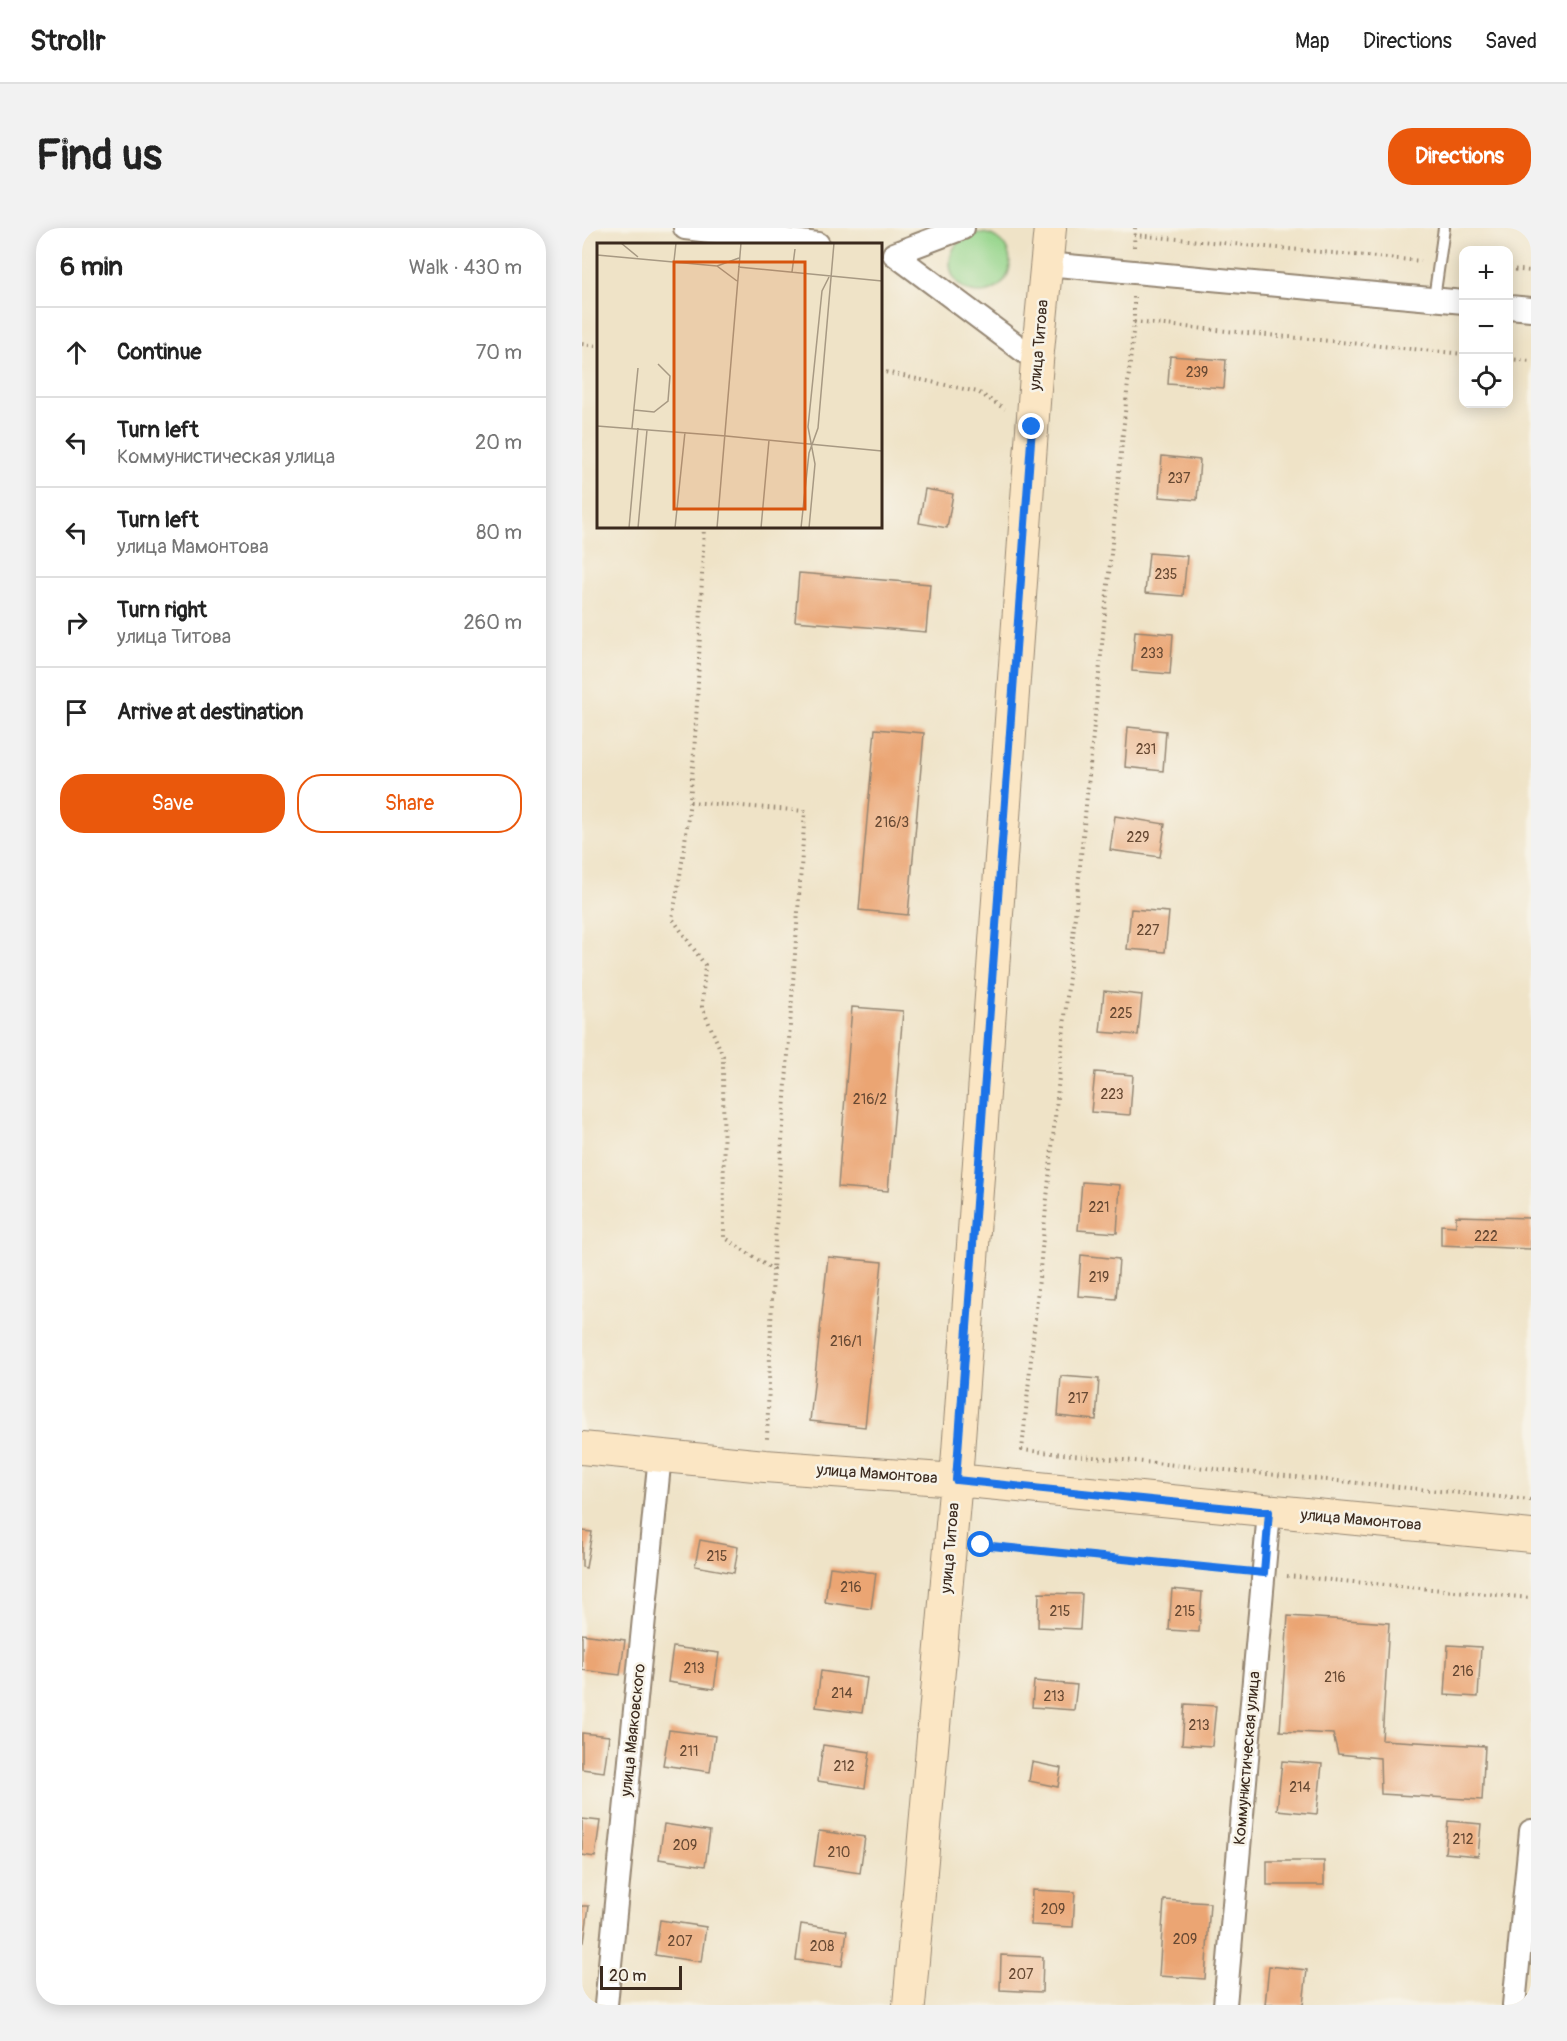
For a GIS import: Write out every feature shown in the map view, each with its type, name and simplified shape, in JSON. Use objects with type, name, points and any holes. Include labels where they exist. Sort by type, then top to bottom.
[{"type":"main road","name":"улица Титова","points":[[909,2005],[956,1480],[1032,427],[1050,228]]},
{"type":"main road","name":"улица Мамонтова","points":[[582,1448],[765,1466],[956,1480],[1531,1536]]},
{"type":"street","points":[[685,228],[810,243]]},
{"type":"street","points":[[887,253],[963,228]]},
{"type":"street","points":[[887,253],[1037,361]]},
{"type":"street","points":[[1046,264],[1459,302]]},
{"type":"street","points":[[1513,307],[1531,309]]},
{"type":"street","name":"улица Маяковского","points":[[606,2005],[660,1455]]},
{"type":"street","name":"Коммунистическая улица","points":[[1225,2005],[1269,1512]]},
{"type":"street","points":[[1514,2005],[1531,1831]]},
{"type":"lane","points":[[1434,299],[1444,228]]},
{"type":"path","points":[[1135,228],[1134,235],[1439,263]]},
{"type":"path","points":[[1513,269],[1531,271]]},
{"type":"path","points":[[1459,354],[1134,322],[1022,1450],[1531,1500]]},
{"type":"path","points":[[582,344],[597,346]]},
{"type":"path","points":[[1513,359],[1531,361]]},
{"type":"path","points":[[882,371],[978,392],[1032,427]]},
{"type":"path","points":[[704,528],[690,802],[684,861],[672,918],[705,965],[702,1007],[723,1056],[724,1237],[773,1270]]},
{"type":"path","points":[[690,802],[805,811],[773,1270],[765,1466]]},
{"type":"path","points":[[980,1556],[981,1545],[1531,1598]]},
{"type":"green space","points":[[980,233],[997,238],[1005,246],[1010,263],[1005,280],[997,288],[980,293],[963,288],[955,280],[950,263],[955,246],[963,238]]},
{"type":"building","points":[[1170,356],[1226,360],[1224,388],[1168,384]]},
{"type":"building","points":[[1162,456],[1200,460],[1197,500],[1159,497]]},
{"type":"building","points":[[925,489],[953,494],[947,528],[919,523]]},
{"type":"building","points":[[1149,553],[1187,556],[1183,596],[1145,593]]},
{"type":"building","points":[[799,573],[930,584],[926,632],[795,621]]},
{"type":"building","points":[[1135,631],[1173,634],[1170,674],[1132,671]]},
{"type":"building","points":[[1128,727],[1166,731],[1163,771],[1125,767]]},
{"type":"building","points":[[875,729],[924,733],[908,915],[859,910]]},
{"type":"building","points":[[1115,816],[1165,824],[1160,857],[1110,850]]},
{"type":"building","points":[[1131,909],[1169,912],[1165,952],[1127,949]]},
{"type":"building","points":[[1104,991],[1142,995],[1138,1035],[1100,1032]]},
{"type":"building","points":[[852,1007],[903,1011],[888,1191],[838,1187]]},
{"type":"building","points":[[1095,1072],[1133,1075],[1130,1115],[1091,1112]]},
{"type":"building","points":[[1082,1182],[1120,1185],[1117,1233],[1078,1230]]},
{"type":"building","points":[[1456,1216],[1531,1218],[1531,1249],[1441,1245],[1441,1225],[1456,1226]]},
{"type":"building","points":[[1081,1255],[1119,1259],[1116,1299],[1078,1296]]},
{"type":"building","points":[[828,1257],[882,1262],[865,1427],[810,1421]]},
{"type":"building","points":[[1061,1376],[1099,1379],[1096,1420],[1058,1416]]},
{"type":"building","points":[[582,1531],[592,1532],[586,1568],[582,1567]]},
{"type":"building","points":[[700,1540],[738,1547],[734,1573],[695,1566]]},
{"type":"building","points":[[830,1567],[876,1573],[871,1609],[825,1602]]},
{"type":"building","points":[[1172,1589],[1202,1592],[1199,1632],[1169,1630]]},
{"type":"building","points":[[1039,1593],[1082,1594],[1080,1629],[1038,1627]]},
{"type":"building","points":[[1288,1616],[1389,1623],[1382,1740],[1485,1746],[1482,1800],[1381,1794],[1380,1758],[1338,1754],[1333,1734],[1280,1731]]},
{"type":"building","points":[[582,1634],[625,1640],[620,1675],[582,1670]]},
{"type":"building","points":[[1448,1645],[1481,1647],[1478,1697],[1445,1695]]},
{"type":"building","points":[[673,1647],[719,1653],[714,1689],[668,1682]]},
{"type":"building","points":[[821,1671],[867,1678],[862,1713],[816,1707]]},
{"type":"building","points":[[1034,1681],[1077,1685],[1074,1710],[1032,1707]]},
{"type":"building","points":[[1185,1704],[1216,1706],[1212,1746],[1182,1744]]},
{"type":"building","points":[[669,1730],[715,1736],[710,1772],[663,1765]]},
{"type":"building","points":[[582,1733],[609,1736],[604,1772],[582,1769]]},
{"type":"building","points":[[823,1745],[870,1752],[865,1788],[818,1781]]},
{"type":"building","points":[[1282,1761],[1322,1764],[1317,1814],[1277,1810]]},
{"type":"building","points":[[1032,1762],[1061,1768],[1058,1787],[1029,1781]]},
{"type":"building","points":[[582,1819],[600,1821],[595,1857],[582,1855]]},
{"type":"building","points":[[1448,1821],[1481,1824],[1478,1856],[1445,1853]]},
{"type":"building","points":[[664,1824],[710,1831],[705,1866],[659,1859]]},
{"type":"building","points":[[819,1831],[865,1837],[860,1873],[814,1866]]},
{"type":"building","points":[[1267,1861],[1324,1861],[1324,1885],[1267,1885]]},
{"type":"building","points":[[1032,1890],[1075,1892],[1073,1927],[1031,1925]]},
{"type":"building","points":[[1164,1900],[1210,1903],[1205,1979],[1159,1976]]},
{"type":"building","points":[[582,1906],[589,1906],[584,1942],[582,1942]]},
{"type":"building","points":[[660,1920],[706,1927],[701,1962],[655,1955]]},
{"type":"building","points":[[801,1924],[847,1931],[842,1966],[796,1960]]},
{"type":"building","points":[[1001,1955],[1043,1957],[1042,1992],[1000,1990]]},
{"type":"building","points":[[1269,1966],[1307,1970],[1303,2005],[1265,2005]]},
{"type":"route","points":[[981,1545],[1264,1573],[1269,1512],[956,1480],[1032,427]]}]
